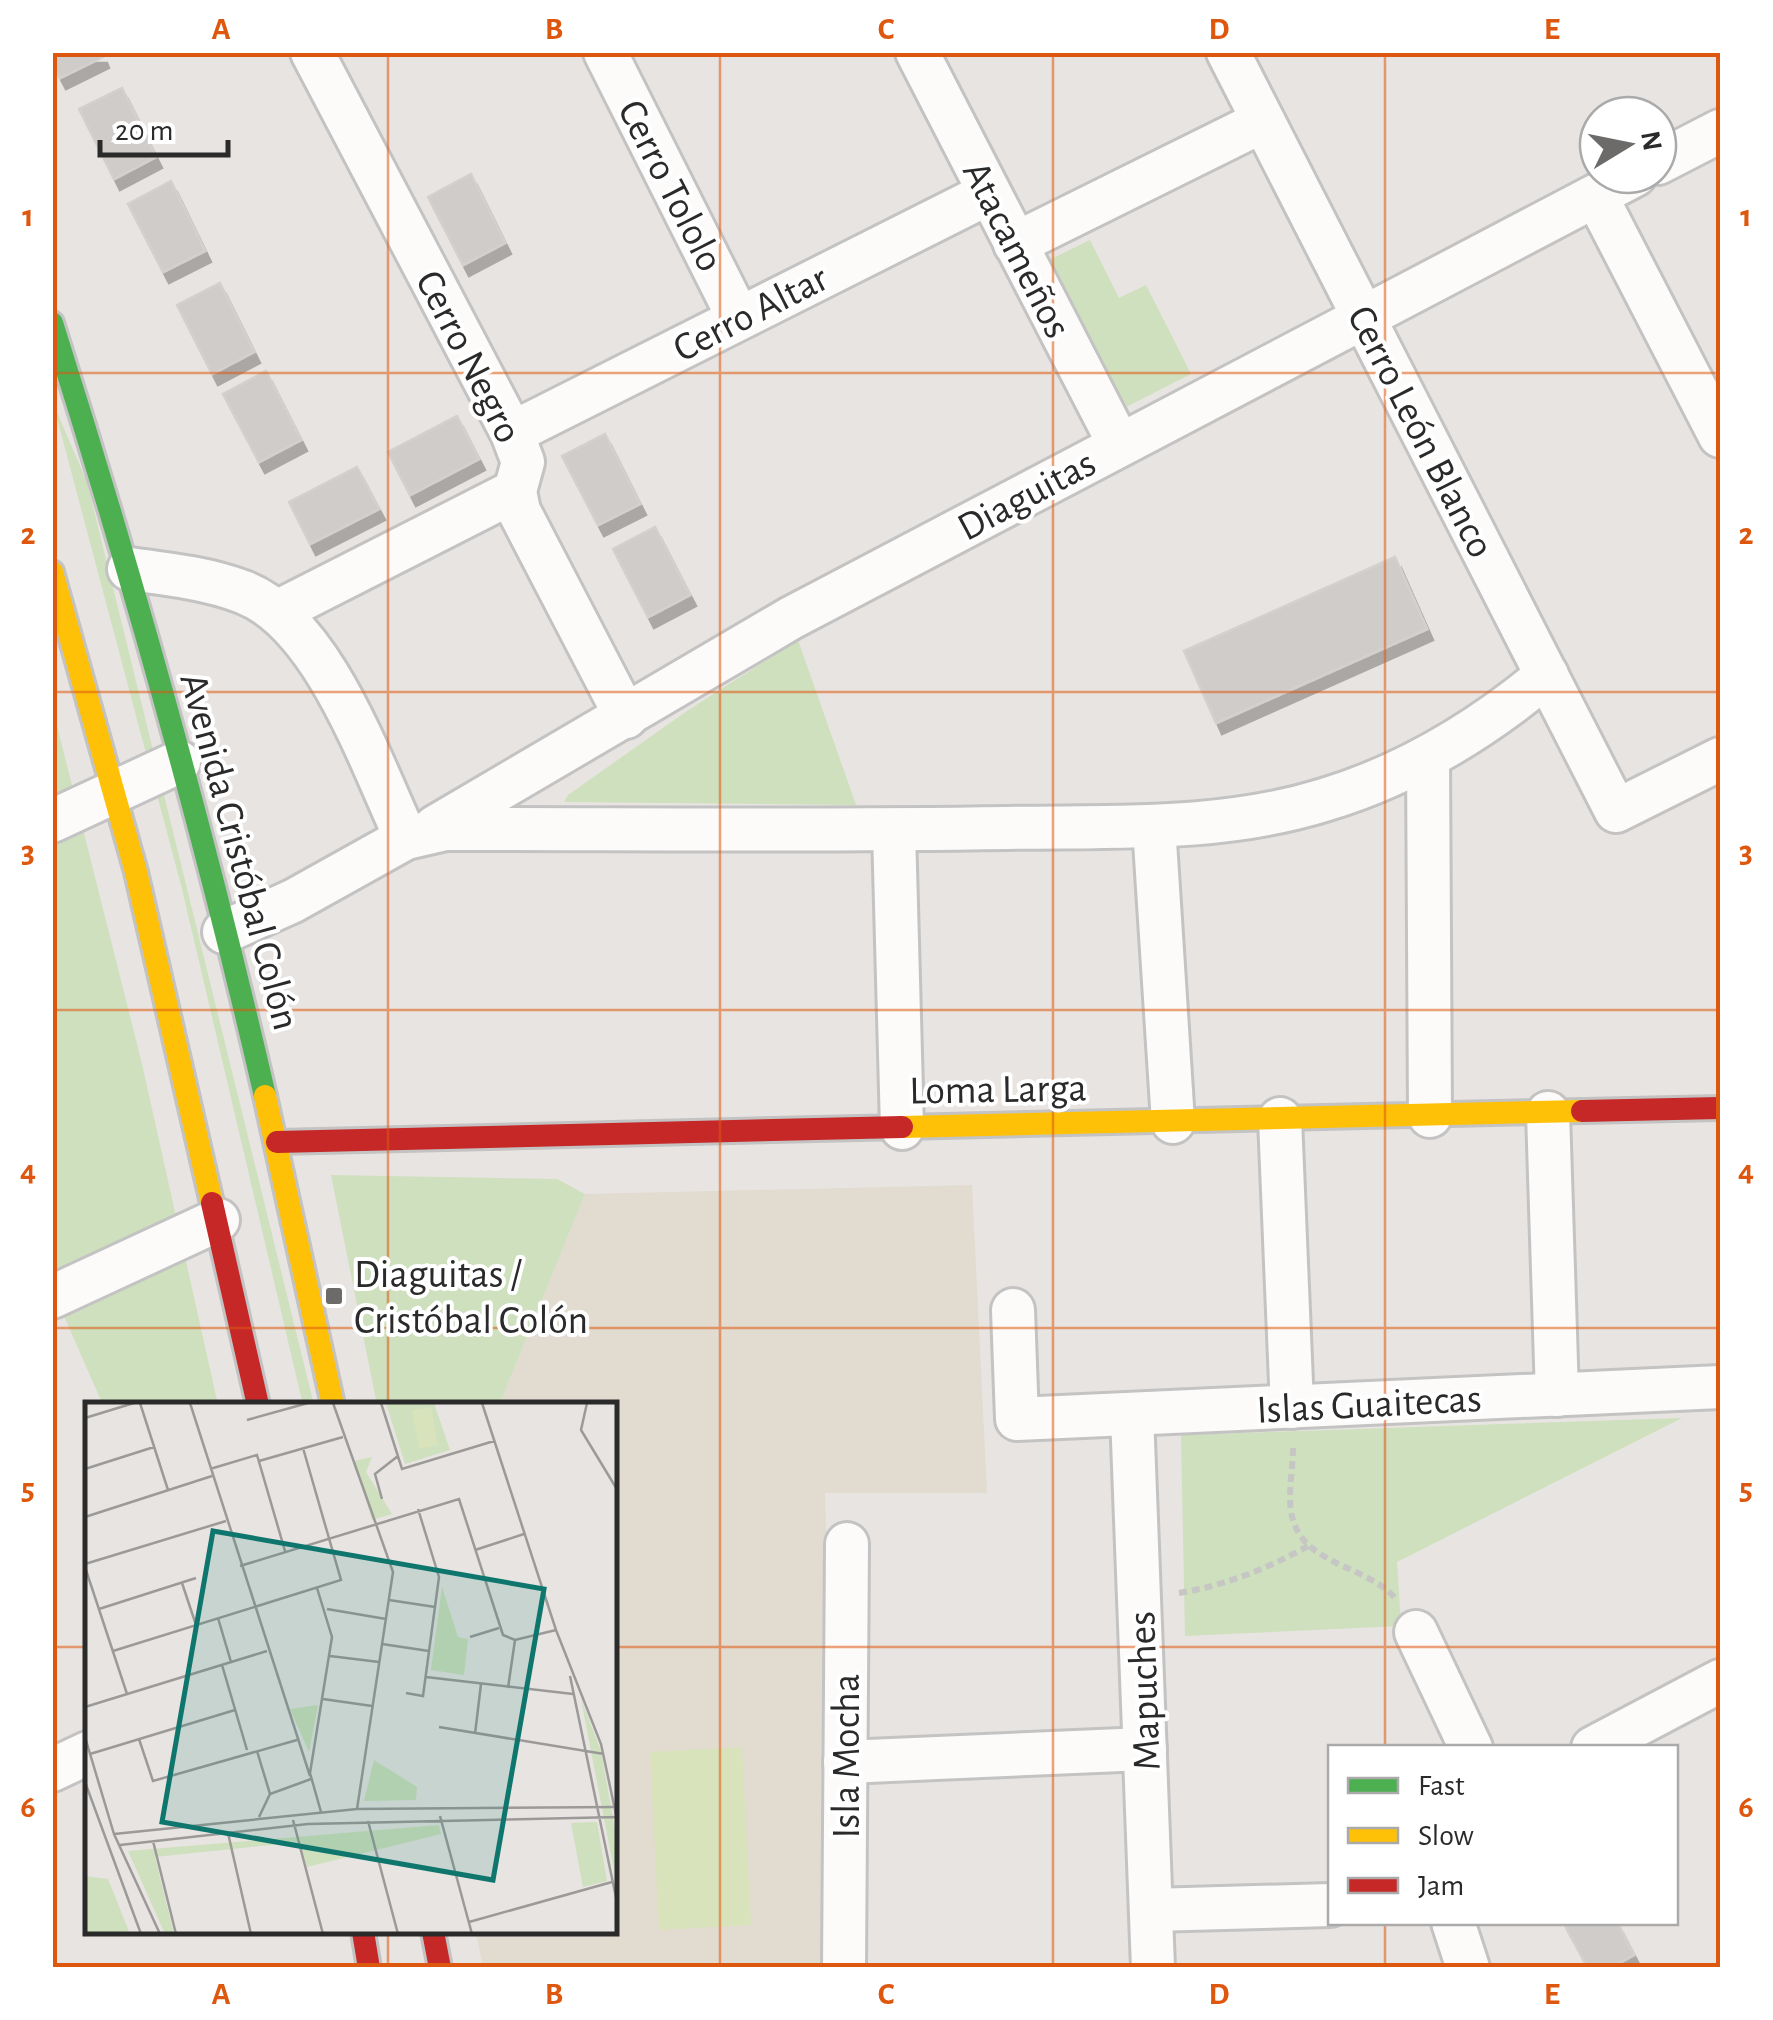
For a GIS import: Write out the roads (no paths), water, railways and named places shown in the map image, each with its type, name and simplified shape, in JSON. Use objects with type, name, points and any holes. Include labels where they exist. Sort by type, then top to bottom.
[{"type":"street","name":"Cerro Negro","points":[[312,52],[512,433],[523,462],[515,492],[519,511],[626,718]]},
{"type":"street","name":"Cerro Tololo","points":[[605,52],[738,317]]},
{"type":"street","name":"Atacameños","points":[[917,52],[1119,444]]},
{"type":"street","name":"Cerro León Blanco","points":[[1228,52],[1616,811],[1720,760]]},
{"type":"street","points":[[1016,244],[1262,121]]},
{"type":"street","points":[[1678,153],[1720,131]]},
{"type":"street","name":"Cerro Altar","points":[[512,433],[989,192]]},
{"type":"street","points":[[1596,196],[1720,436]]},
{"type":"street","name":"Diaguitas","points":[[224,932],[293,901],[416,835],[626,718],[792,618],[1596,196]]},
{"type":"street","name":"Avenida Cristóbal Colón","points":[[52,323],[129,569],[224,932],[278,1142],[332,1402]]},
{"type":"street","points":[[277,612],[515,492]]},
{"type":"street","points":[[129,569],[198,579],[246,593],[277,612],[311,646],[416,835]]},
{"type":"street","points":[[52,572],[116,792],[257,1402]]},
{"type":"street","name":"Diaguitas","points":[[416,835],[445,828],[894,830],[1154,826],[1268,815],[1376,782],[1428,758],[1510,706],[1547,675]]},
{"type":"street","points":[[1428,758],[1430,1116]]},
{"type":"street","points":[[52,821],[179,762]]},
{"type":"street","points":[[1154,826],[1173,1122]]},
{"type":"street","points":[[894,830],[902,1128]]},
{"type":"street","name":"Loma Larga","points":[[278,1142],[1720,1108]]},
{"type":"street","points":[[1548,1113],[1556,1395]]},
{"type":"street","points":[[1280,1119],[1292,1407]]},
{"type":"street","points":[[52,1297],[218,1220]]},
{"type":"street","name":"Islas Guaitecas","points":[[1013,1310],[1017,1419],[1720,1388]]},
{"type":"street","name":"Mapuches","points":[[1132,1414],[1153,1968]]},
{"type":"street","name":"Isla Mocha","points":[[844,1968],[847,1544]]},
{"type":"street","points":[[1416,1632],[1470,1745]]},
{"type":"street","points":[[1599,1745],[1720,1681]]},
{"type":"street","points":[[844,1762],[1145,1749]]},
{"type":"street","points":[[52,1770],[85,1754]]},
{"type":"street","points":[[1151,1910],[1328,1905]]},
{"type":"street","points":[[1454,1925],[1468,1968]]},
{"type":"street","points":[[364,1935],[370,1968]]},
{"type":"street","points":[[434,1935],[440,1968]]},
{"type":"place","name":"Diaguitas / Cristóbal Colón","points":[[334,1296]]}]
